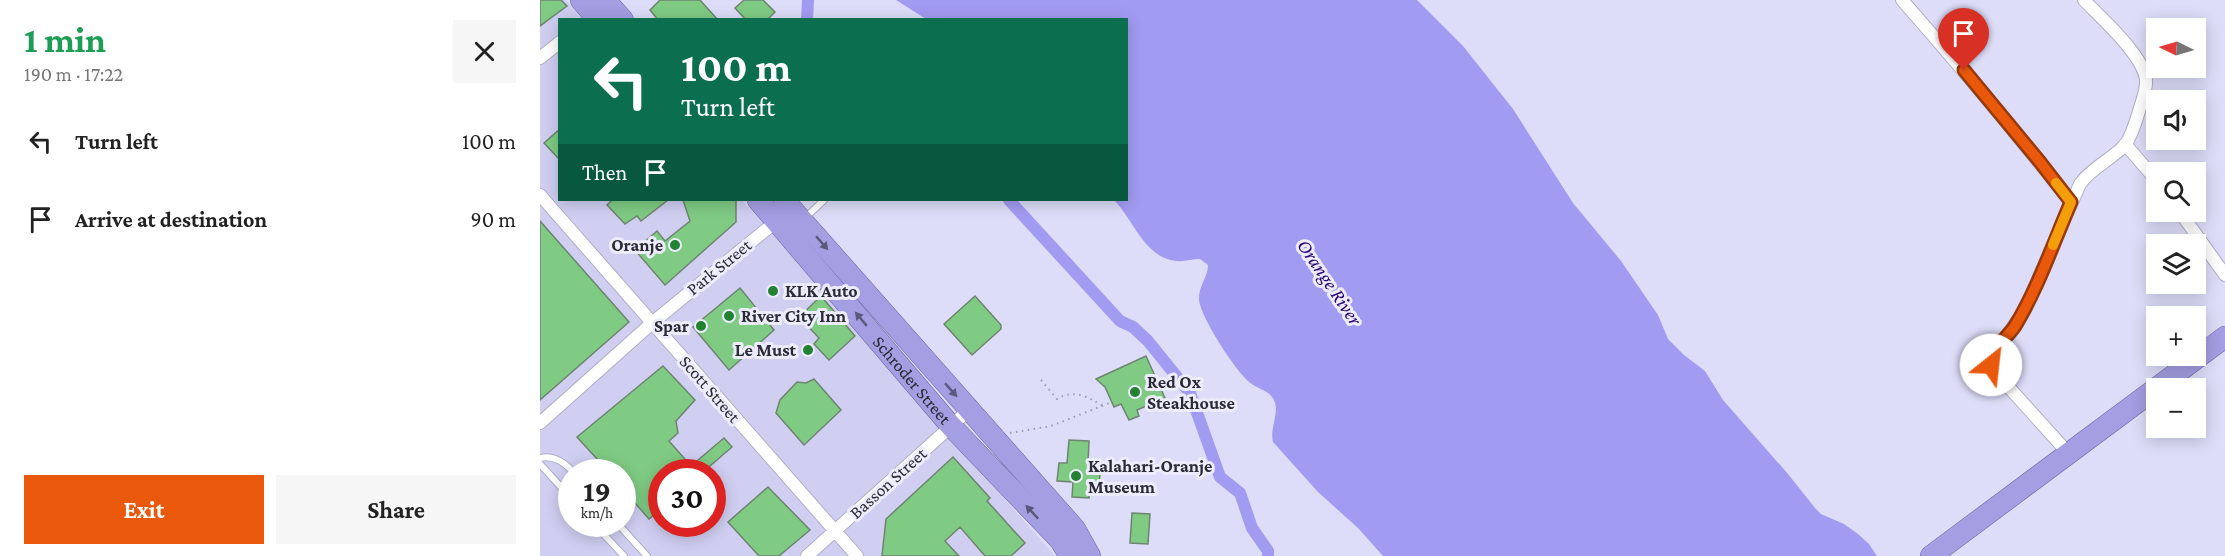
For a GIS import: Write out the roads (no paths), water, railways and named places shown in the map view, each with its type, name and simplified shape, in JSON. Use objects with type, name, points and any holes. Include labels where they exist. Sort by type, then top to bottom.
[{"type":"highway","points":[[595,9],[618,18]]},
{"type":"highway","name":"Schroder Street","points":[[761,201],[789,212],[1075,529],[1090,556]]},
{"type":"highway","name":"Schroder Street","points":[[789,212],[951,426],[1060,540],[1070,556]]},
{"type":"highway","points":[[1931,556],[2225,337]]},
{"type":"street","points":[[1902,0],[1979,88],[2071,202]]},
{"type":"street","points":[[2069,454],[1996,373],[1991,366],[1991,359],[2024,311],[2071,202],[2089,172],[2125,144],[2136,122],[2144,94],[2146,85],[2144,72],[2131,52],[2084,0]]},
{"type":"street","points":[[540,58],[558,44]]},
{"type":"street","points":[[2125,144],[2146,168]]},
{"type":"street","name":"Scott Street","points":[[540,195],[857,556]]},
{"type":"street","name":"Park Street","points":[[540,423],[652,323],[789,212]]},
{"type":"street","points":[[2187,222],[2225,275]]},
{"type":"street","name":"Basson Street","points":[[807,556],[969,410]]},
{"type":"lane","points":[[789,212],[821,201]]},
{"type":"lane","points":[[540,458],[558,460]]},
{"type":"lane","points":[[540,464],[558,484]]},
{"type":"lane","points":[[606,537],[624,556]]},
{"type":"lane","points":[[630,537],[647,556]]},
{"type":"water","name":"Orange River","points":[[896,0],[1417,0],[1463,46],[1513,109],[1573,203],[1621,261],[1658,315],[1668,339],[1705,371],[1723,400],[1815,508],[1821,514],[1844,524],[1858,534],[1877,556],[1383,556],[1358,528],[1318,492],[1273,442],[1275,402],[1272,397],[1243,376],[1212,331],[1201,308],[1199,295],[1208,265],[1200,259],[1177,261],[1166,259],[1156,253],[1148,246],[1115,201],[1128,201],[1128,18],[924,18]]},
{"type":"waterway","points":[[807,18],[808,0]]},
{"type":"waterway","points":[[1010,201],[1120,321],[1133,327],[1148,341],[1190,393],[1220,477],[1240,493],[1252,528],[1268,551],[1268,556]]},
{"type":"place","name":"Oranje","points":[[675,245]]},
{"type":"place","name":"KLK Auto","points":[[773,291]]},
{"type":"place","name":"River City Inn","points":[[729,316]]},
{"type":"place","name":"Spar","points":[[701,326]]},
{"type":"place","name":"Le Must","points":[[808,350]]},
{"type":"place","name":"Red Ox Steakhouse","points":[[1135,392]]},
{"type":"place","name":"Kalahari-Oranje Museum","points":[[1076,476]]}]
